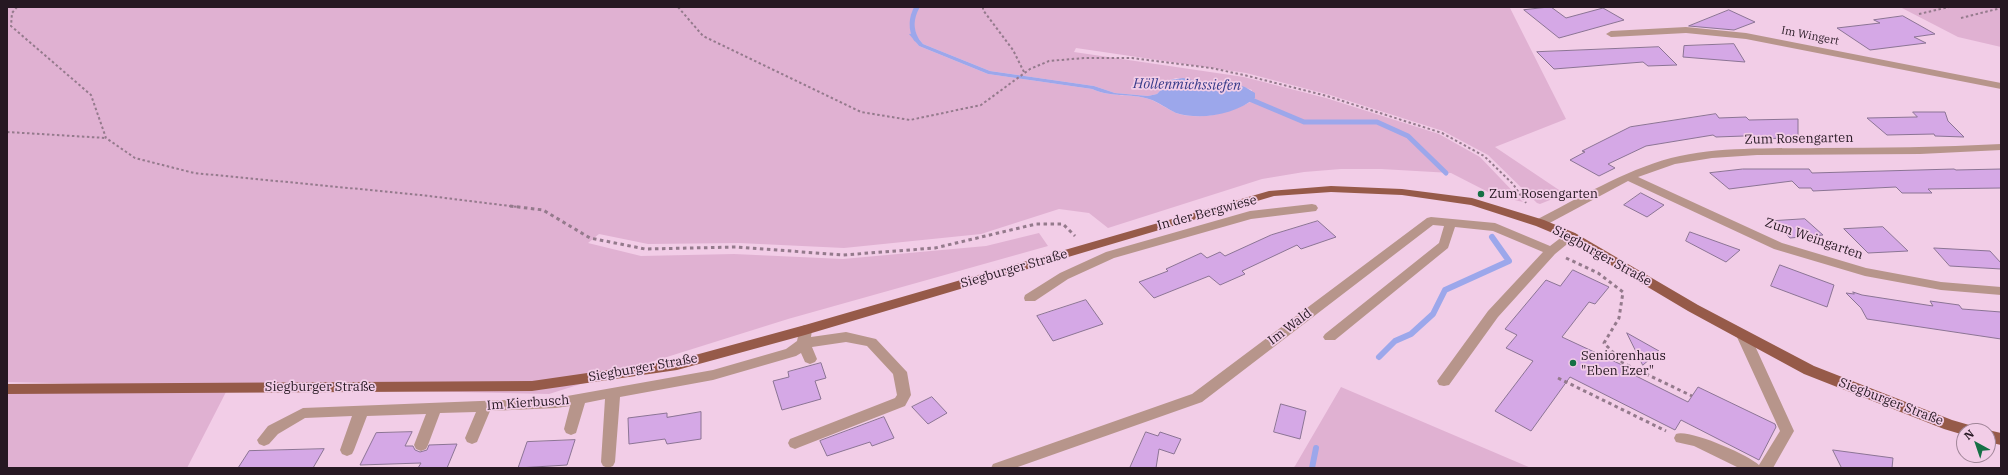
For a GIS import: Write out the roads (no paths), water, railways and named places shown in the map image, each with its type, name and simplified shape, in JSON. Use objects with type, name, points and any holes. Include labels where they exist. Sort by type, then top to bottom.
[{"type":"main road","name":"Siegburger Straße","points":[[7,389],[532,386],[676,365],[805,337],[1087,247],[1272,193],[1331,189],[1402,192],[1472,202],[1540,223],[1571,236],[1692,308],[1809,370],[1956,427]]},
{"type":"street","name":"Im Wingert","points":[[1611,34],[1686,30],[1746,36],[2001,86]]},
{"type":"street","name":"Zum Rosengarten","points":[[1540,223],[1628,177],[1673,161],[1712,155],[1757,152],[1920,151],[2001,147]]},
{"type":"street","name":"Zum Weingarten","points":[[1628,177],[1778,246],[1865,272],[1941,286],[2001,291]]},
{"type":"street","name":"In der Bergwiese","points":[[1030,298],[1064,276],[1110,255],[1250,215],[1312,208]]},
{"type":"street","name":"Im Wald","points":[[998,468],[1197,398],[1431,221],[1495,227],[1551,251]]},
{"type":"street","points":[[1330,337],[1444,245],[1451,222]]},
{"type":"street","points":[[1444,381],[1493,314],[1551,251],[1571,236]]},
{"type":"street","points":[[1087,247],[1110,255]]},
{"type":"street","points":[[1743,335],[1787,431],[1765,468]]},
{"type":"street","points":[[795,443],[900,402],[904,395],[900,372],[871,342],[846,337],[805,337],[810,359]]},
{"type":"street","name":"Im Kierbusch","points":[[264,440],[274,430],[303,413],[556,404],[713,375],[791,353],[805,337]]},
{"type":"street","points":[[608,462],[613,393]]},
{"type":"street","points":[[570,429],[579,399]]},
{"type":"street","points":[[472,438],[485,406]]},
{"type":"street","points":[[421,445],[435,408]]},
{"type":"street","points":[[346,450],[362,410]]},
{"type":"street","points":[[1681,438],[1697,441],[1753,468]]},
{"type":"water","points":[[914,33],[923,44],[990,71],[1094,86],[1115,93],[1148,96],[1157,94],[1170,80],[1183,78],[1206,83],[1235,84],[1245,87],[1255,93],[1255,98],[1247,104],[1228,112],[1207,116],[1186,115],[1176,113],[1156,102],[1142,97],[1107,94],[1092,89],[988,74],[919,46],[909,34]]},
{"type":"waterway","name":"Höllenmichssiefen","points":[[916,39],[912,23],[913,15],[917,7]]},
{"type":"waterway","name":"Höllenmichssiefen","points":[[1247,98],[1304,122],[1377,122],[1408,136],[1446,173]]},
{"type":"waterway","name":"Höllenmichssiefen","points":[[1379,357],[1395,341],[1411,334],[1433,314],[1445,290],[1509,261],[1492,237]]},
{"type":"waterway","name":"Höllenmichssiefen","points":[[1312,468],[1316,448]]},
{"type":"place","name":"Zum Rosengarten","points":[[1481,194]]},
{"type":"place","name":"Seniorenhaus \"Eben Ezer\"","points":[[1573,363]]}]
